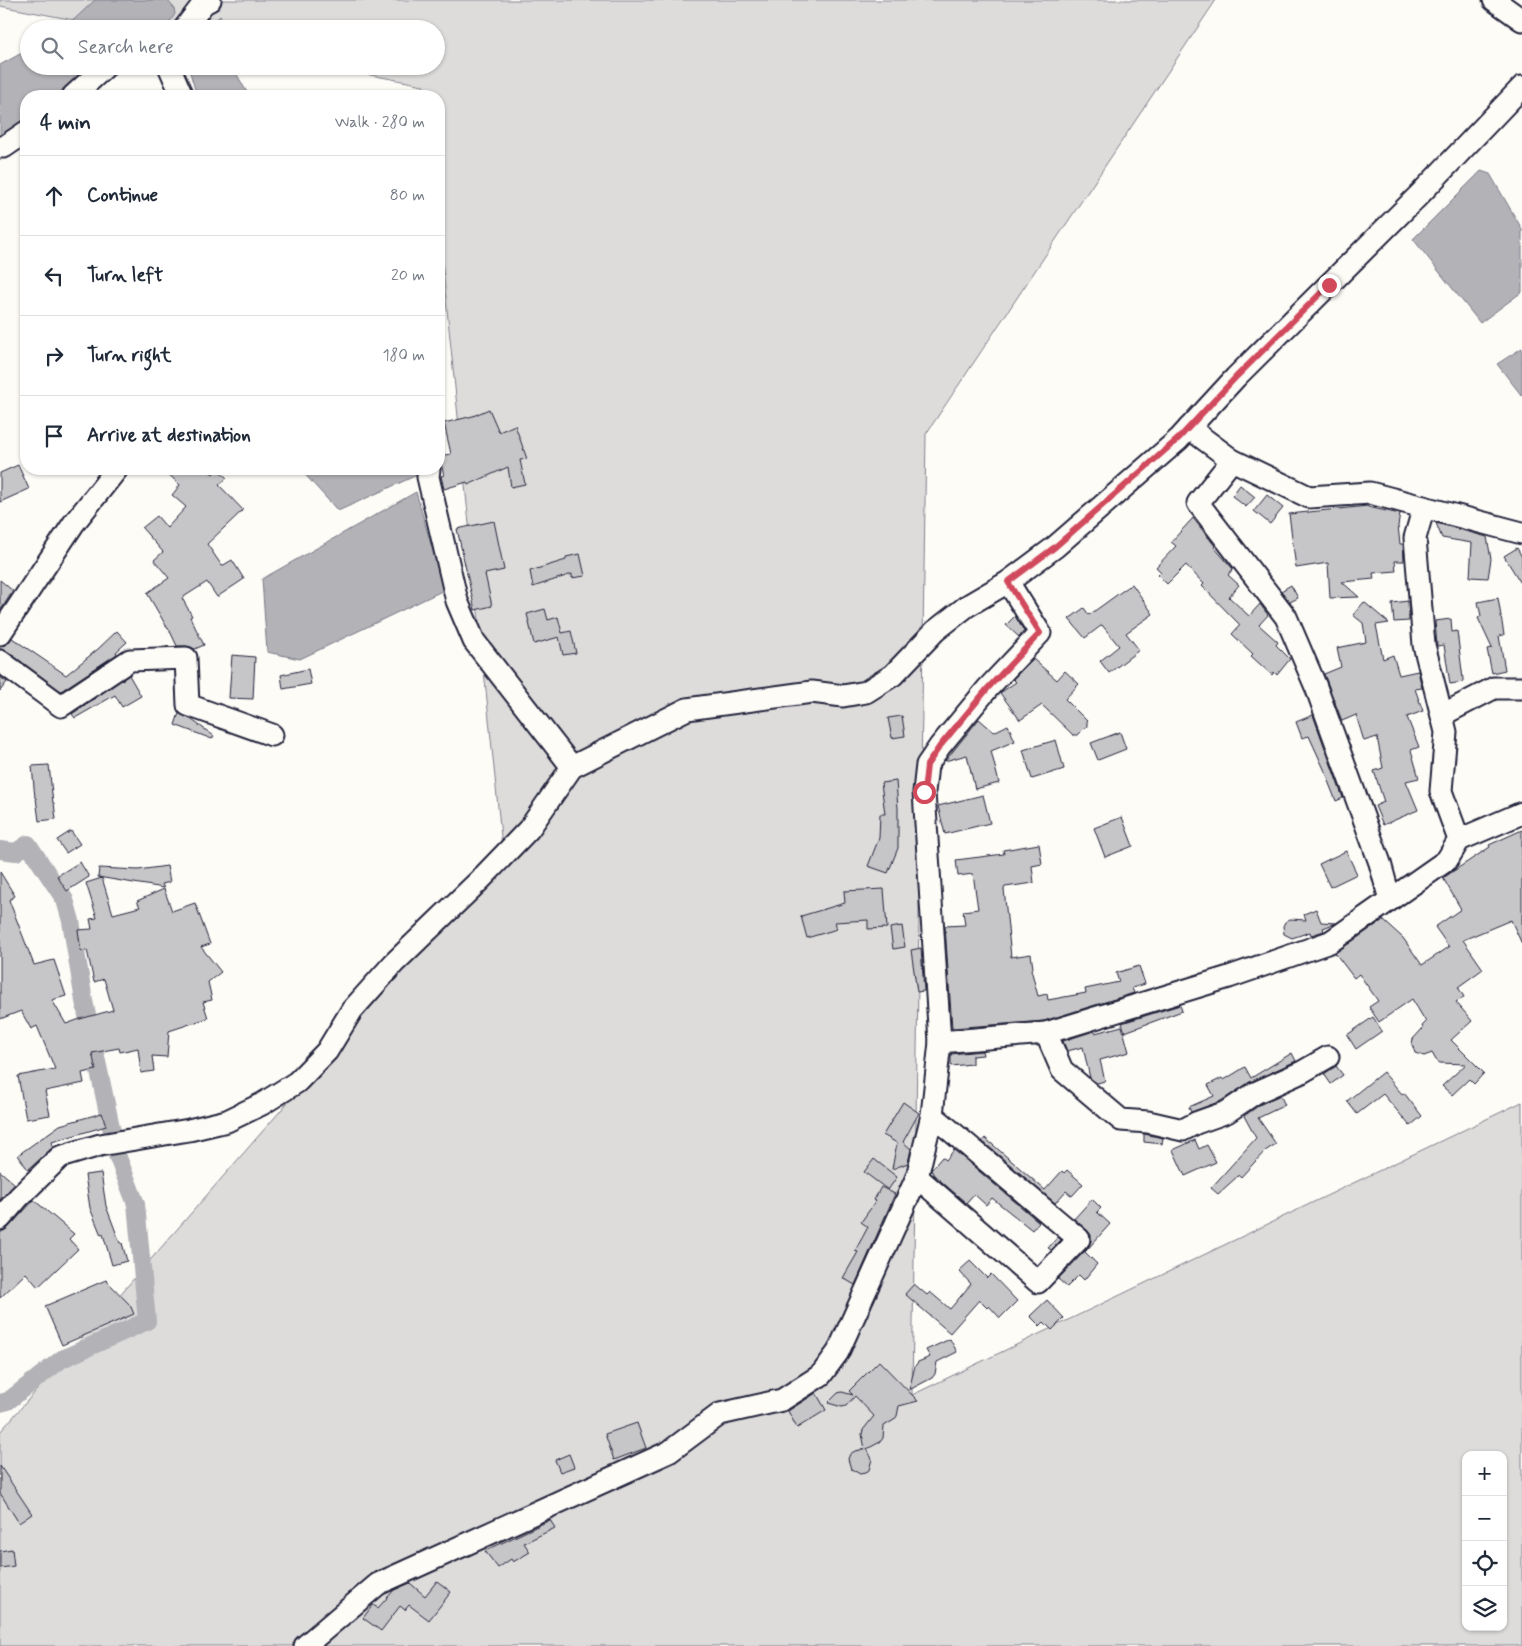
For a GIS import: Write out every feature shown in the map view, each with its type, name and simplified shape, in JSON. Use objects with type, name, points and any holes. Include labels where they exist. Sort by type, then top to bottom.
[{"type":"street","points":[[191,20],[204,3],[210,0]]},
{"type":"street","points":[[1494,0],[1522,20]]},
{"type":"street","points":[[79,90],[96,75]]},
{"type":"street","points":[[173,75],[179,90]]},
{"type":"street","points":[[0,1219],[19,1197],[60,1157],[100,1145],[189,1130],[227,1121],[262,1104],[297,1082],[327,1051],[352,1010],[388,970],[480,880],[528,829],[572,767],[687,709],[812,692],[843,696],[866,692],[893,675],[941,626],[967,606],[1008,582],[1055,547],[1179,438],[1236,377],[1420,194],[1522,87]]},
{"type":"street","points":[[0,147],[4,147],[20,136]]},
{"type":"street","points":[[1189,428],[1232,460],[1309,497],[1370,493],[1522,533]]},
{"type":"street","points":[[1232,460],[1198,503],[1286,617],[1316,687],[1380,863],[1390,900]]},
{"type":"street","points":[[0,634],[74,523],[112,475]]},
{"type":"street","points":[[428,475],[457,602],[474,641],[572,767]]},
{"type":"street","points":[[1424,507],[1416,538],[1424,645],[1446,732],[1441,791],[1459,840]]},
{"type":"street","points":[[306,1646],[378,1584],[670,1452],[720,1414],[782,1400],[821,1375],[838,1352],[917,1177],[932,1115],[940,1042],[924,792],[927,765],[940,746],[988,688],[1040,633],[1008,582]]},
{"type":"street","points":[[0,661],[61,706],[130,660],[186,658],[188,705],[272,735]]},
{"type":"street","points":[[1442,714],[1494,688],[1522,688]]},
{"type":"street","points":[[940,1042],[1046,1033],[1229,977],[1330,942],[1447,860],[1459,840],[1522,813]]},
{"type":"street","points":[[1046,1033],[1062,1070],[1121,1120],[1148,1122],[1183,1130],[1196,1123],[1227,1112],[1255,1093],[1302,1072],[1328,1057]]},
{"type":"street","points":[[917,1177],[1038,1282],[1079,1238],[932,1115]]},
{"type":"shaded area","points":[[0,0],[1216,0],[926,434],[912,1395],[1522,1102],[1522,1646],[0,1646],[0,1432],[503,856],[445,290],[445,90],[424,90],[423,85],[371,75],[445,75],[445,20],[74,20],[0,6]]},
{"type":"shaded area","points":[[95,0],[167,0],[174,8],[175,14],[171,20],[74,20]]},
{"type":"shaded area","points":[[220,16],[224,20],[216,20]]},
{"type":"shaded area","points":[[20,54],[20,75],[90,75],[73,90],[20,90],[20,128],[0,139],[0,65]]},
{"type":"shaded area","points":[[191,75],[237,75],[246,90],[195,90]]},
{"type":"shaded area","points":[[1481,171],[1490,174],[1522,229],[1522,292],[1480,323],[1413,239]]},
{"type":"shaded area","points":[[1522,348],[1522,396],[1497,364]]},
{"type":"shaded area","points":[[305,475],[417,475],[338,511]]},
{"type":"shaded area","points":[[416,492],[444,590],[300,659],[267,652],[262,579]]},
{"type":"building","points":[[489,409],[499,432],[515,425],[527,459],[520,460],[525,484],[511,487],[508,467],[468,485],[467,482],[444,489],[441,476],[445,475],[445,455],[451,454],[445,423],[473,416]]},
{"type":"building","points":[[18,465],[20,475],[23,475],[29,489],[0,502],[0,473]]},
{"type":"building","points":[[169,475],[224,475],[227,478],[219,485],[243,510],[207,544],[222,566],[232,560],[244,579],[217,597],[207,582],[182,598],[204,645],[195,649],[177,646],[147,593],[169,578],[154,560],[163,552],[142,528],[157,516],[167,528],[186,507],[172,495],[180,485]]},
{"type":"building","points":[[1240,485],[1255,497],[1246,507],[1232,496]]},
{"type":"building","points":[[1267,495],[1283,508],[1270,524],[1254,511]]},
{"type":"building","points":[[1368,506],[1400,514],[1398,526],[1400,544],[1403,544],[1404,561],[1395,561],[1396,571],[1373,573],[1374,579],[1342,582],[1359,597],[1330,598],[1328,563],[1296,568],[1289,514]]},
{"type":"building","points":[[1193,518],[1233,569],[1228,575],[1239,585],[1229,597],[1249,616],[1260,604],[1268,615],[1259,625],[1278,642],[1276,645],[1290,659],[1277,675],[1274,672],[1272,675],[1251,656],[1253,654],[1232,634],[1240,625],[1202,586],[1204,584],[1186,565],[1167,584],[1158,575],[1161,572],[1156,567],[1176,546],[1171,542]]},
{"type":"building","points":[[494,521],[504,570],[485,574],[492,606],[475,610],[457,529]]},
{"type":"building","points":[[1436,523],[1487,537],[1491,559],[1488,578],[1470,577],[1472,543],[1442,538]]},
{"type":"building","points":[[1517,548],[1522,557],[1522,585],[1504,556]]},
{"type":"building","points":[[580,554],[585,576],[572,578],[572,574],[533,587],[530,571],[566,560],[566,557]]},
{"type":"building","points":[[0,580],[13,591],[0,611]]},
{"type":"building","points":[[1132,584],[1153,614],[1126,633],[1139,650],[1109,673],[1100,661],[1119,646],[1102,625],[1085,638],[1069,619],[1084,608],[1089,615]]},
{"type":"building","points":[[1291,585],[1298,598],[1290,602],[1281,591]]},
{"type":"building","points":[[1498,598],[1504,635],[1499,636],[1505,670],[1492,673],[1487,649],[1492,648],[1478,618],[1481,616],[1478,602]]},
{"type":"building","points":[[1408,601],[1409,621],[1394,622],[1392,603]]},
{"type":"building","points":[[1364,602],[1389,623],[1376,625],[1383,659],[1393,655],[1399,675],[1418,671],[1422,688],[1415,689],[1423,711],[1407,717],[1419,747],[1411,750],[1419,778],[1406,781],[1418,810],[1383,825],[1375,806],[1384,802],[1374,771],[1383,768],[1377,737],[1364,741],[1356,715],[1342,721],[1324,674],[1341,667],[1337,648],[1366,642],[1363,623],[1353,615]]},
{"type":"building","points":[[545,609],[548,620],[558,617],[562,633],[571,631],[576,653],[563,655],[559,637],[534,644],[527,614]]},
{"type":"building","points":[[1015,616],[1024,631],[1019,637],[1006,625]]},
{"type":"building","points":[[1451,619],[1452,632],[1457,631],[1463,682],[1450,684],[1444,645],[1437,646],[1435,621]]},
{"type":"building","points":[[117,631],[127,642],[116,652],[117,654],[61,691],[7,651],[0,649],[0,646],[6,645],[12,638],[66,675]]},
{"type":"building","points":[[232,655],[255,657],[253,699],[229,698]]},
{"type":"building","points":[[1033,659],[1057,680],[1065,671],[1079,684],[1065,699],[1087,721],[1087,726],[1078,735],[1073,735],[1042,705],[1020,720],[1000,693],[1016,682],[1013,679]]},
{"type":"building","points":[[308,669],[311,684],[283,689],[281,675]]},
{"type":"building","points":[[129,675],[141,696],[122,707],[115,695],[75,718],[72,714]]},
{"type":"building","points":[[0,677],[7,682],[0,691]]},
{"type":"building","points":[[179,713],[214,736],[212,739],[175,725]]},
{"type":"building","points":[[1313,715],[1343,798],[1336,801],[1329,780],[1309,736],[1302,738],[1296,722]]},
{"type":"building","points":[[902,716],[905,736],[892,738],[888,718]]},
{"type":"building","points":[[979,719],[994,732],[1008,725],[1015,741],[991,751],[999,783],[975,789],[967,755],[945,761]]},
{"type":"building","points":[[1120,732],[1126,749],[1098,760],[1091,743]]},
{"type":"building","points":[[1056,740],[1064,769],[1032,779],[1023,750]]},
{"type":"building","points":[[49,765],[56,819],[39,821],[32,766]]},
{"type":"building","points":[[896,781],[898,848],[888,873],[868,866],[879,838],[880,814],[885,814],[881,783]]},
{"type":"building","points":[[983,795],[990,823],[945,834],[938,806]]},
{"type":"building","points":[[1122,817],[1133,846],[1105,857],[1094,828]]},
{"type":"building","points":[[1522,830],[1522,944],[1511,920],[1463,940],[1483,969],[1458,987],[1464,997],[1456,1002],[1472,1021],[1451,1040],[1484,1073],[1474,1084],[1469,1079],[1452,1095],[1442,1086],[1466,1064],[1440,1063],[1432,1053],[1424,1056],[1415,1053],[1412,1044],[1413,1039],[1426,1022],[1412,999],[1379,1022],[1369,1007],[1378,1001],[1359,974],[1354,978],[1335,953],[1383,920],[1403,938],[1422,965],[1449,947],[1435,927],[1461,909],[1443,878],[1490,847],[1489,845]]},
{"type":"building","points":[[71,831],[80,844],[66,853],[57,840]]},
{"type":"building","points":[[1039,844],[1042,864],[1032,866],[1034,883],[1005,887],[1004,889],[1011,957],[1031,954],[1033,968],[1031,969],[1038,996],[1047,994],[1048,1000],[1086,993],[1085,989],[1119,982],[1116,973],[1139,966],[1145,984],[1132,988],[1134,993],[1044,1021],[952,1028],[945,926],[965,925],[963,911],[978,909],[973,874],[958,876],[956,860],[1004,854],[1003,850]]},
{"type":"building","points":[[1346,851],[1357,874],[1330,887],[1319,864]]},
{"type":"building","points":[[80,862],[89,877],[67,891],[57,876]]},
{"type":"building","points":[[167,866],[170,882],[162,884],[164,888],[98,877],[99,868],[138,870]]},
{"type":"building","points":[[0,872],[15,896],[9,900],[34,965],[54,960],[66,996],[52,1000],[66,1024],[113,1010],[104,979],[94,982],[87,950],[81,951],[78,930],[92,929],[90,919],[97,918],[86,883],[102,878],[113,914],[140,907],[137,901],[164,889],[172,911],[195,903],[210,944],[201,947],[221,972],[208,982],[212,1000],[203,1002],[208,1018],[169,1031],[167,1057],[152,1056],[154,1071],[141,1073],[138,1048],[120,1052],[119,1048],[92,1053],[96,1070],[82,1073],[84,1083],[45,1091],[50,1115],[26,1119],[18,1076],[55,1069],[37,1026],[31,1029],[21,1011],[0,1019]]},
{"type":"building","points":[[884,889],[887,928],[868,929],[868,920],[835,922],[837,929],[807,938],[801,916],[845,903],[844,891]]},
{"type":"building","points":[[1316,909],[1321,922],[1336,923],[1323,928],[1324,931],[1311,935],[1310,932],[1292,938],[1284,934],[1283,926],[1285,922],[1290,919],[1306,920],[1304,914]]},
{"type":"building","points":[[902,926],[905,947],[893,949],[890,928]]},
{"type":"building","points":[[921,948],[924,991],[917,992],[911,950]]},
{"type":"building","points":[[1180,1005],[1182,1011],[1125,1032],[1122,1023]]},
{"type":"building","points":[[1373,1017],[1382,1031],[1356,1049],[1347,1035]]},
{"type":"building","points":[[1122,1026],[1129,1052],[1100,1060],[1105,1081],[1097,1083],[1090,1078],[1083,1047],[1067,1051],[1063,1041],[1094,1031],[1095,1033]]},
{"type":"building","points":[[982,1051],[983,1055],[972,1056],[972,1064],[951,1066],[951,1054]]},
{"type":"building","points":[[1292,1053],[1296,1061],[1250,1082],[1221,1101],[1191,1112],[1189,1107],[1214,1096],[1208,1085],[1222,1078],[1224,1080],[1245,1067],[1251,1078]]},
{"type":"building","points":[[1336,1066],[1343,1075],[1331,1084],[1324,1074]]},
{"type":"building","points":[[1383,1072],[1402,1094],[1404,1093],[1422,1116],[1410,1126],[1383,1094],[1357,1114],[1347,1101]]},
{"type":"building","points":[[1280,1095],[1285,1105],[1258,1118],[1276,1144],[1265,1151],[1241,1177],[1239,1175],[1218,1194],[1211,1188],[1256,1138],[1244,1116],[1261,1104]]},
{"type":"building","points":[[903,1102],[919,1113],[903,1142],[911,1149],[908,1163],[892,1169],[897,1143],[883,1135]]},
{"type":"building","points":[[102,1113],[106,1126],[52,1142],[53,1147],[28,1170],[18,1155],[60,1125]]},
{"type":"building","points":[[1144,1134],[1163,1138],[1162,1144],[1144,1142]]},
{"type":"building","points":[[985,1138],[1045,1190],[1062,1171],[1064,1173],[1067,1170],[1083,1184],[1072,1196],[1066,1191],[1055,1203],[982,1141]]},
{"type":"building","points":[[1195,1140],[1199,1149],[1207,1145],[1216,1162],[1185,1176],[1173,1150]]},
{"type":"building","points":[[954,1150],[1039,1222],[1032,1230],[992,1198],[986,1205],[974,1194],[966,1203],[934,1175],[931,1170],[942,1157],[946,1160]]},
{"type":"building","points":[[874,1159],[897,1177],[888,1190],[864,1172]]},
{"type":"building","points":[[0,1171],[15,1184],[0,1200]]},
{"type":"building","points":[[101,1173],[106,1206],[120,1243],[122,1243],[127,1261],[112,1265],[103,1234],[101,1235],[90,1208],[85,1175]]},
{"type":"building","points":[[881,1187],[895,1194],[855,1285],[843,1278],[858,1252],[855,1251],[868,1227],[861,1222],[876,1201],[874,1200]]},
{"type":"building","points":[[1092,1199],[1101,1208],[1097,1212],[1110,1224],[1085,1252],[1097,1264],[1084,1280],[1079,1275],[1067,1287],[1058,1279],[1088,1248],[1091,1241],[1091,1235],[1074,1219]]},
{"type":"building","points":[[34,1200],[74,1234],[69,1239],[78,1249],[38,1287],[26,1273],[0,1298],[0,1233],[9,1227]]},
{"type":"building","points":[[1058,1237],[1061,1240],[1051,1250],[1048,1248]]},
{"type":"building","points":[[970,1261],[987,1278],[991,1274],[1017,1301],[1000,1318],[989,1306],[987,1308],[979,1300],[950,1333],[905,1294],[914,1284],[927,1295],[930,1292],[950,1309],[971,1284],[959,1271]]},
{"type":"building","points":[[106,1280],[130,1305],[134,1314],[62,1345],[45,1306]]},
{"type":"building","points":[[1047,1300],[1064,1318],[1052,1330],[1044,1322],[1040,1326],[1030,1316]]},
{"type":"building","points":[[950,1339],[957,1352],[937,1362],[935,1374],[932,1378],[909,1390],[915,1366],[918,1362],[930,1357],[926,1350]]},
{"type":"building","points":[[879,1361],[918,1401],[899,1406],[894,1420],[884,1426],[883,1438],[880,1442],[867,1449],[872,1459],[869,1470],[860,1474],[851,1469],[848,1459],[850,1454],[855,1451],[865,1449],[863,1430],[874,1416],[855,1396],[846,1406],[842,1407],[828,1403],[838,1393],[842,1392],[853,1395],[849,1391]]},
{"type":"building","points":[[816,1393],[826,1410],[797,1428],[788,1411]]},
{"type":"building","points":[[637,1423],[646,1448],[614,1460],[605,1434]]},
{"type":"building","points":[[569,1454],[574,1467],[560,1472],[555,1460]]},
{"type":"building","points":[[0,1466],[32,1514],[19,1523],[0,1493]]},
{"type":"building","points":[[550,1520],[555,1528],[524,1543],[530,1552],[513,1562],[511,1559],[498,1568],[485,1551]]},
{"type":"building","points":[[12,1549],[14,1566],[0,1568],[0,1551]]},
{"type":"building","points":[[437,1581],[451,1592],[429,1620],[409,1605],[405,1610],[400,1606],[381,1631],[363,1618],[373,1605],[378,1608],[394,1590],[410,1583],[425,1596]]},
{"type":"waterway","points":[[0,850],[16,852],[28,844],[65,900],[71,921],[84,1001],[117,1155],[136,1204],[147,1321],[62,1359],[8,1401],[0,1403]]},
{"type":"route","points":[[924,792],[927,765],[940,746],[988,688],[1040,633],[1008,582],[1055,547],[1179,438],[1236,377],[1329,285]]}]
